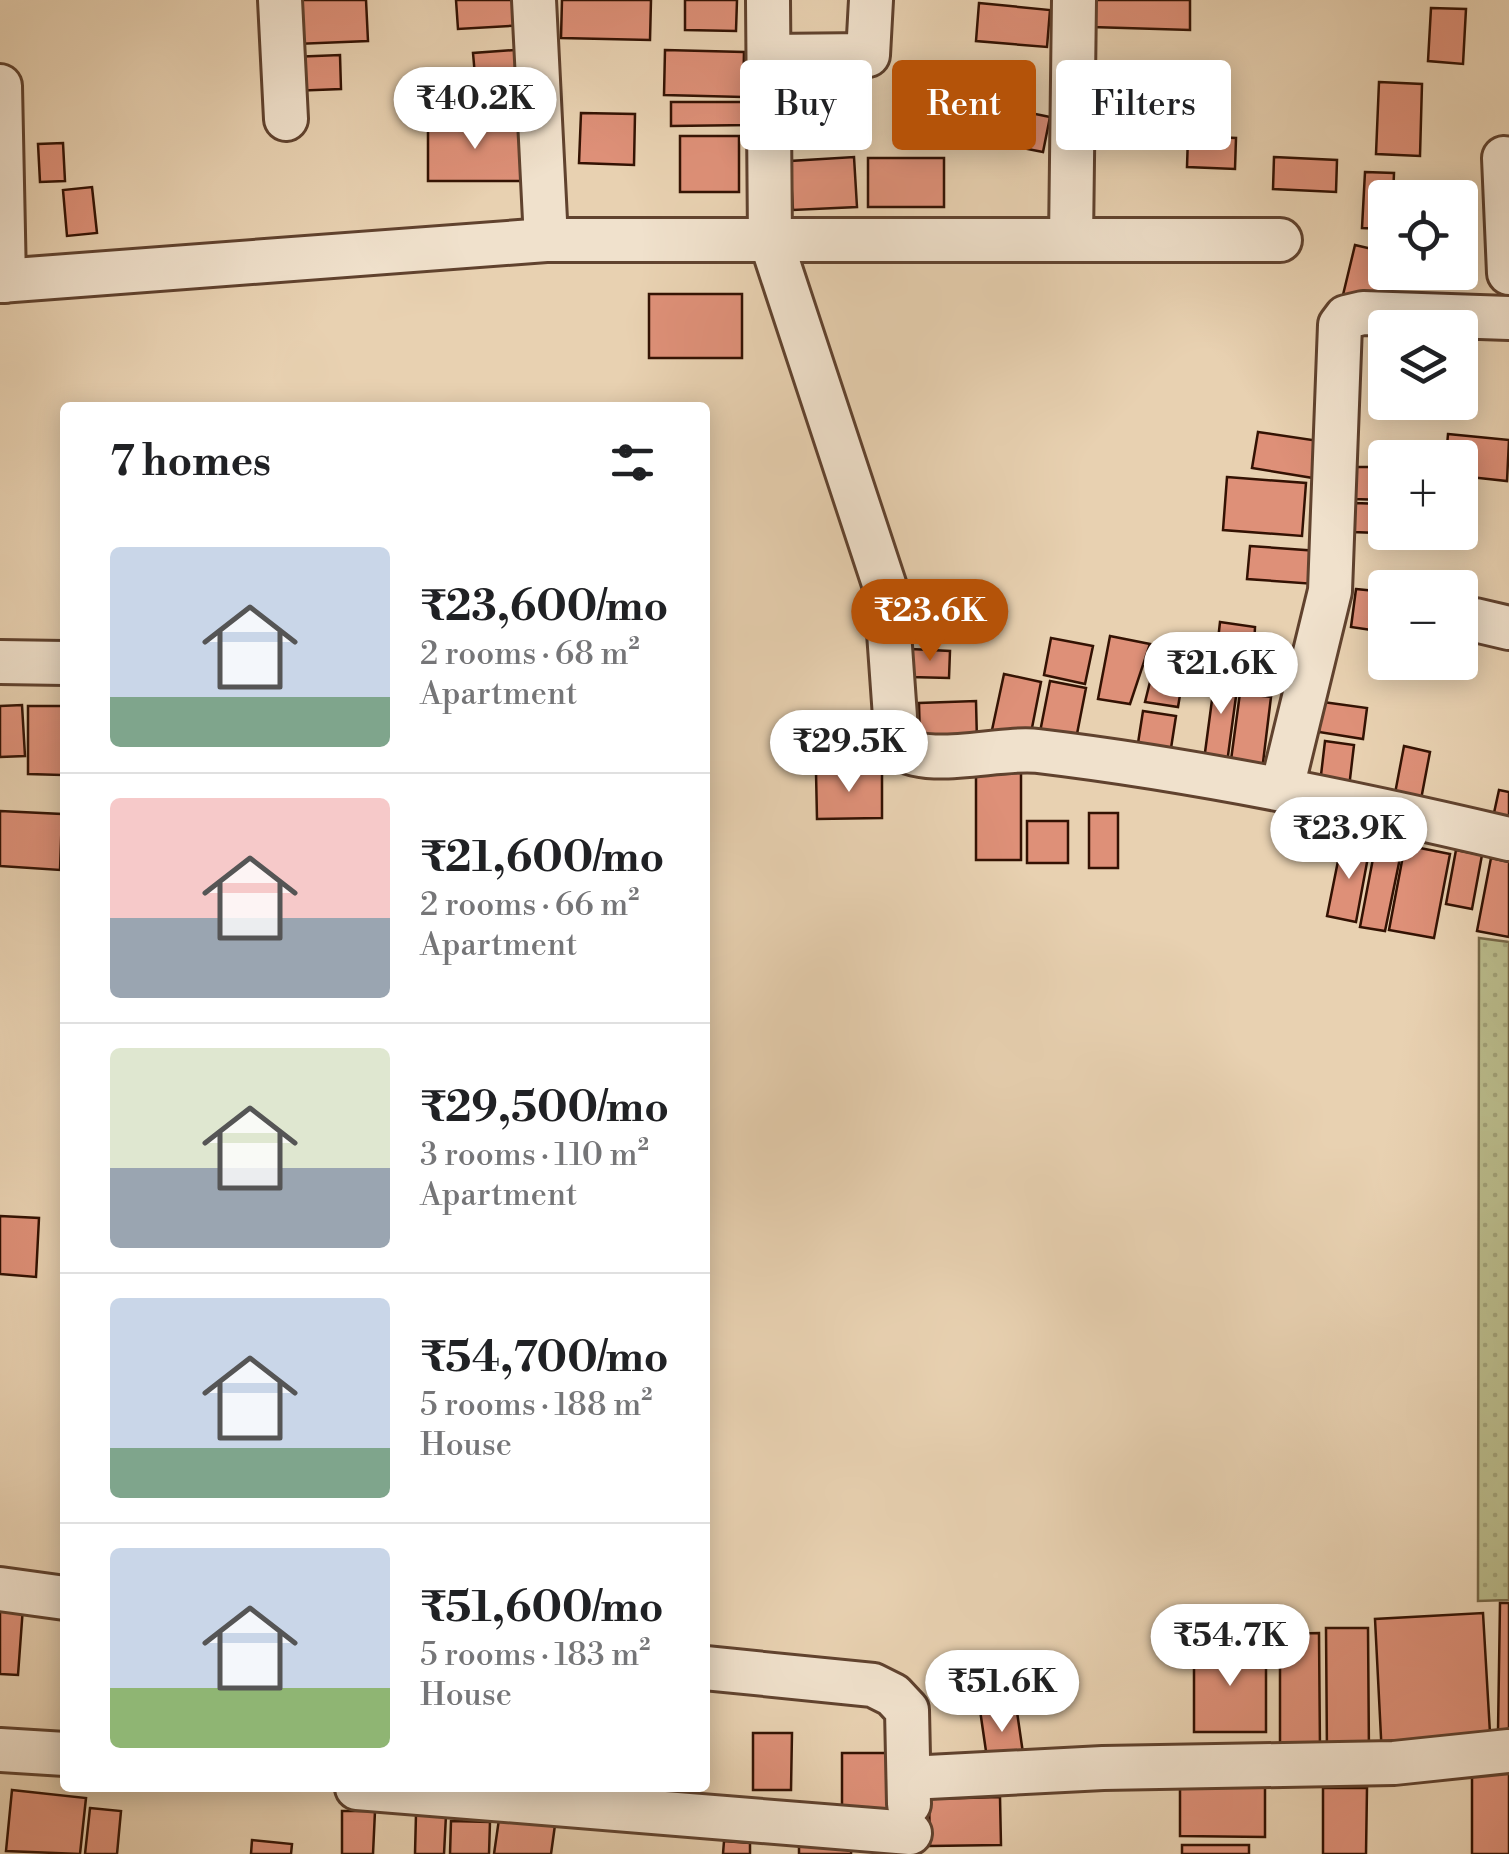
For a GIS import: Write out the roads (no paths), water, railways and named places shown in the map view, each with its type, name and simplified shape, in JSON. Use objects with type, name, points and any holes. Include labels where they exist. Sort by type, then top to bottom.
[{"type":"street","points":[[280,0],[286,118]]},
{"type":"street","points":[[534,0],[546,240]]},
{"type":"street","points":[[768,0],[770,238],[886,590],[897,745],[914,756],[1032,750],[1282,788],[1509,838]]},
{"type":"street","points":[[769,56],[868,55],[871,0]]},
{"type":"street","points":[[1072,240],[1074,0]]},
{"type":"street","points":[[0,86],[2,281],[546,240],[1280,240]]},
{"type":"street","points":[[1504,158],[1509,273]]},
{"type":"street","points":[[1282,788],[1330,591],[1340,325],[1346,317],[1362,313],[1509,318]]},
{"type":"street","points":[[0,662],[60,663]]},
{"type":"street","points":[[0,1589],[60,1597]]},
{"type":"street","points":[[397,1792],[911,1844],[907,1710],[893,1695],[873,1685],[710,1669]]},
{"type":"street","points":[[0,1750],[60,1754]]},
{"type":"street","points":[[909,1778],[1104,1768],[1394,1764],[1509,1751]]}]
